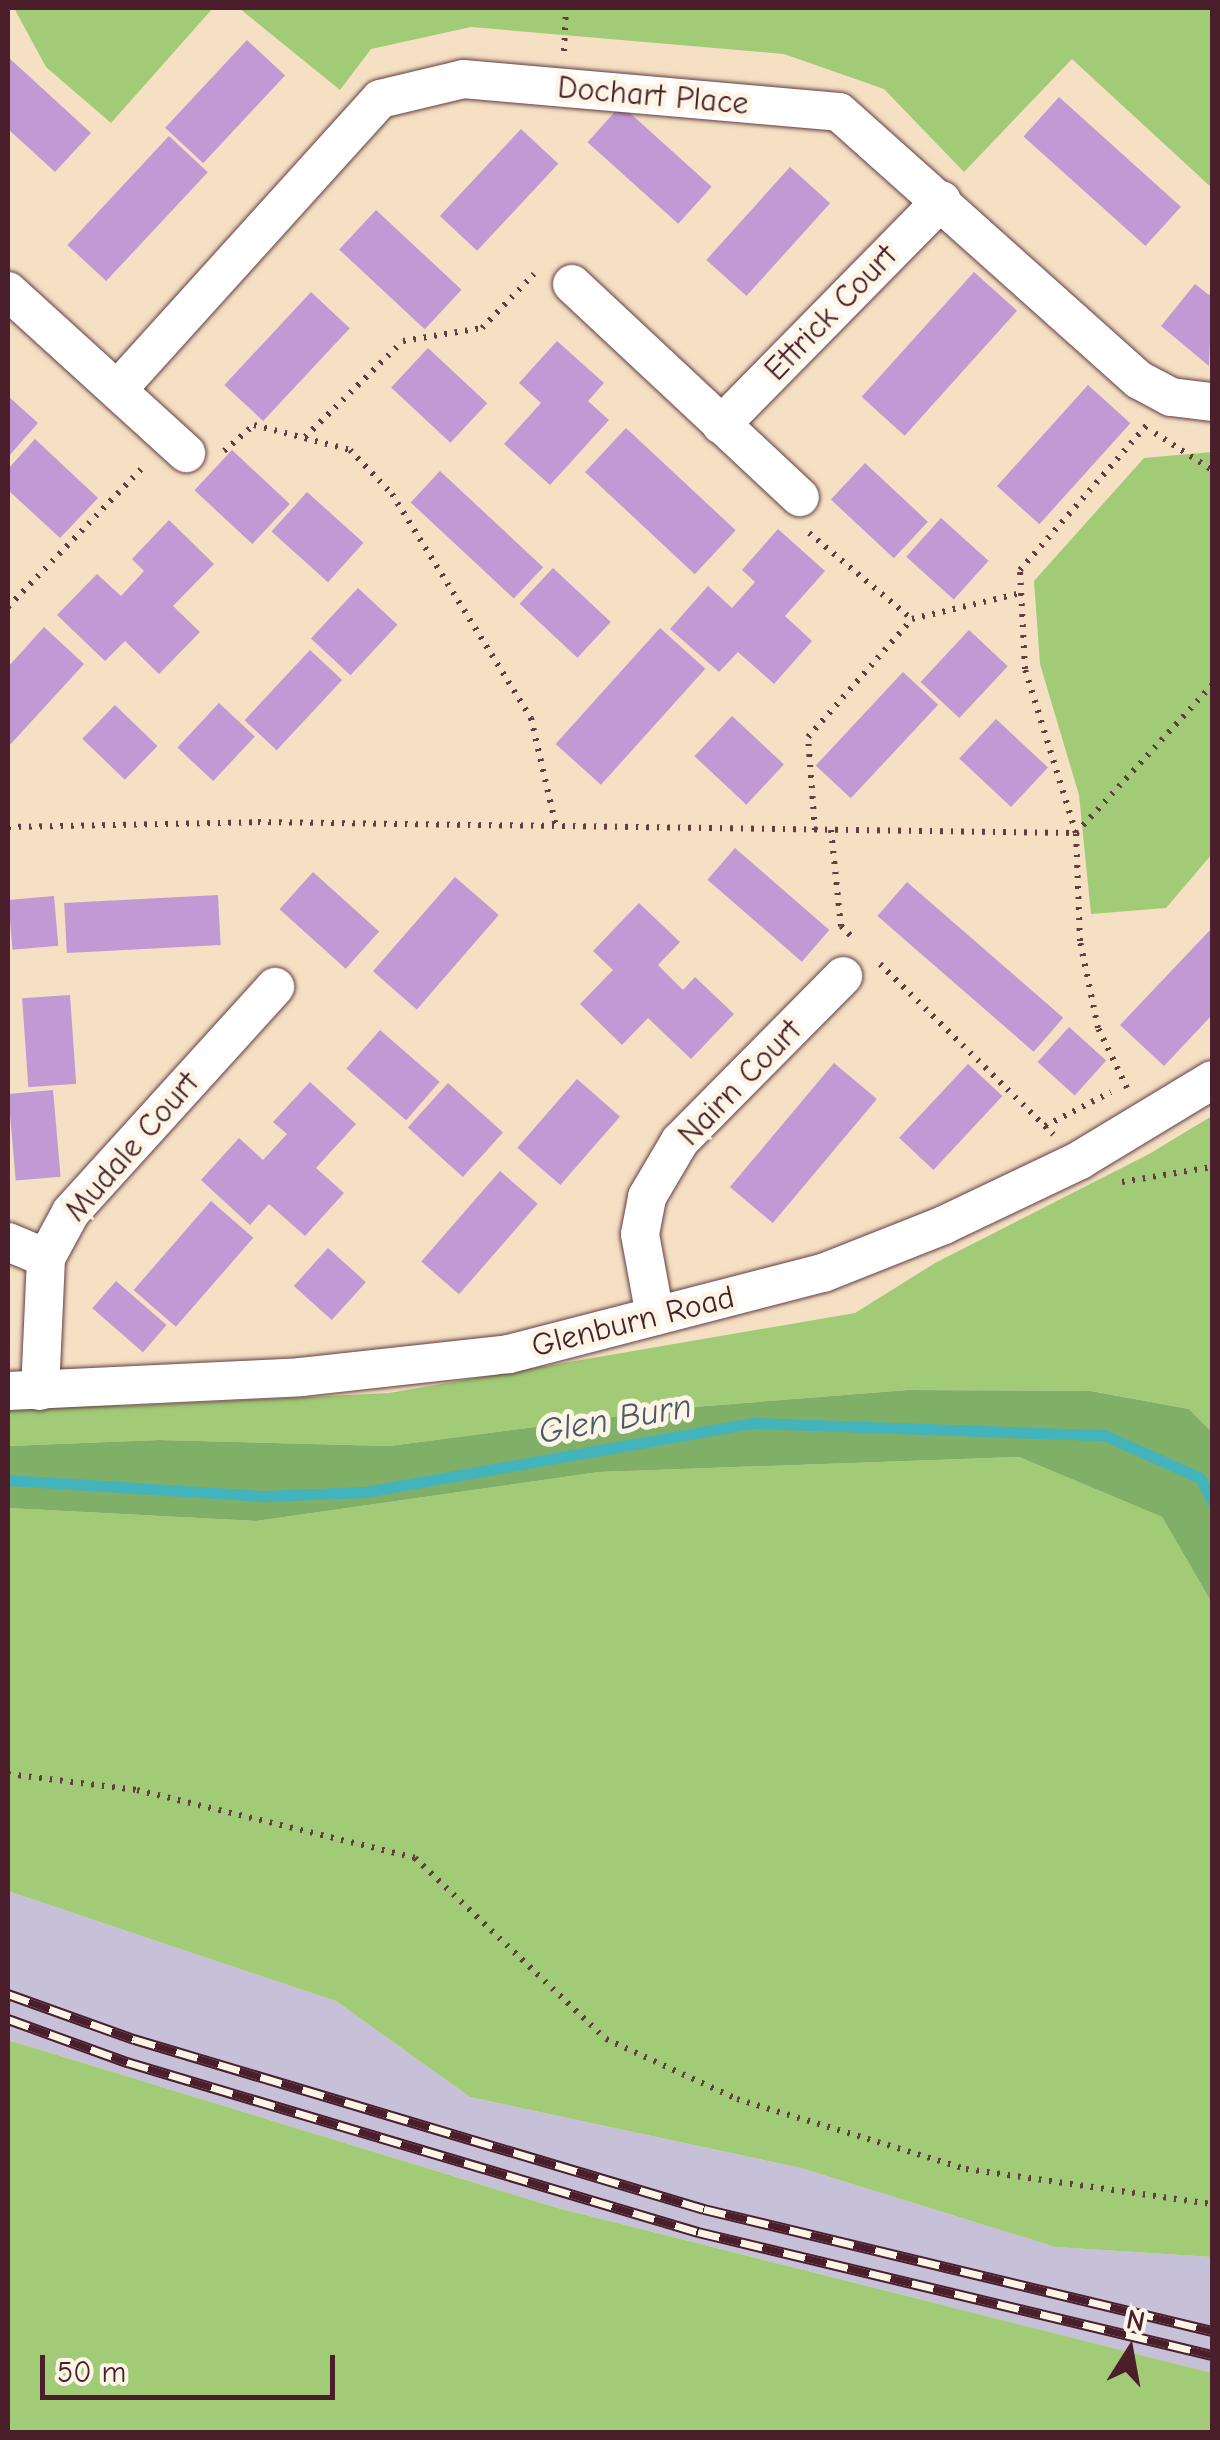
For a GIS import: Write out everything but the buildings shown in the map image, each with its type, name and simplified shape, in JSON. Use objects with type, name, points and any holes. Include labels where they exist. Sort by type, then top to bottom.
[{"type":"street","name":"Dochart Place","points":[[119,388],[380,99],[464,79],[838,112],[942,200],[1138,380],[1171,396],[1212,402]]},
{"type":"street","name":"Ettrick Court","points":[[721,425],[942,200]]},
{"type":"street","points":[[572,284],[800,498]]},
{"type":"street","points":[[8,291],[119,388],[178,446]]},
{"type":"street","name":"Nairn Court","points":[[655,1316],[640,1234],[647,1197],[680,1141],[861,962]]},
{"type":"street","name":"Mudale Court","points":[[24,1391],[46,1258],[71,1212],[275,987]]},
{"type":"street","name":"Glenburn Road","points":[[24,1391],[301,1377],[509,1354],[824,1273],[944,1225],[1080,1160],[1212,1080]]},
{"type":"street","points":[[8,1242],[46,1258]]},
{"type":"path","points":[[304,438],[403,341],[482,328],[546,261],[572,284]]},
{"type":"path","points":[[1144,1124],[1098,1028],[1080,941],[1076,833],[1025,668],[1020,570],[1171,396]]},
{"type":"path","points":[[8,607],[178,446],[202,469],[254,425],[350,450],[392,494],[531,718],[556,826]]},
{"type":"path","points":[[1146,427],[1212,470]]},
{"type":"path","points":[[800,498],[786,514],[912,619]]},
{"type":"path","points":[[815,830],[808,737],[912,619],[1022,593]]},
{"type":"path","points":[[8,827],[258,822],[1076,833],[1212,685]]},
{"type":"path","points":[[830,830],[840,926],[861,962],[1080,1160],[1112,1184],[1212,1167]]},
{"type":"path","points":[[1046,1126],[1126,1084]]},
{"type":"path","points":[[8,1774],[137,1790],[415,1858],[606,2039],[738,2098],[966,2169],[1212,2204]]},
{"type":"shaded area","points":[[8,1891],[336,2001],[470,2097],[801,2168],[1055,2247],[1212,2257],[1212,2373],[554,2207],[8,2040]]},
{"type":"green space","points":[[14,8],[213,8],[111,123],[46,67]]},
{"type":"green space","points":[[239,8],[1212,8],[1212,188],[1072,59],[964,172],[884,89],[784,54],[471,27],[371,49],[340,90]]},
{"type":"green space","points":[[1212,452],[1212,854],[1166,908],[1091,914],[1079,795],[1040,664],[1034,581],[1144,458]]},
{"type":"green space","points":[[1212,1116],[1212,1432],[1189,1409],[1092,1391],[908,1390],[681,1408],[389,1446],[159,1440],[8,1446],[8,1403],[127,1406],[389,1393],[855,1313],[935,1263],[1149,1154]]},
{"type":"green space","points":[[908,1390],[1091,1391],[1189,1409],[1212,1432],[1212,1603],[1162,1517],[1019,1457],[599,1472],[256,1521],[8,1508],[8,1446],[159,1440],[389,1446],[681,1408]]},
{"type":"green space","points":[[1019,1457],[1162,1517],[1212,1603],[1212,2257],[1055,2247],[801,2168],[470,2097],[336,2001],[8,1891],[8,1508],[256,1521],[599,1472]]},
{"type":"green space","points":[[8,2040],[554,2207],[1212,2373],[1212,2432],[8,2432]]},
{"type":"waterway","name":"Glen Burn","points":[[8,1480],[265,1496],[365,1492],[753,1423],[1104,1435],[1200,1478],[1212,1501]]},
{"type":"railway","points":[[8,1994],[134,2039],[704,2209],[1212,2331]]},
{"type":"railway","points":[[8,2019],[127,2062],[698,2232],[1212,2355]]}]
